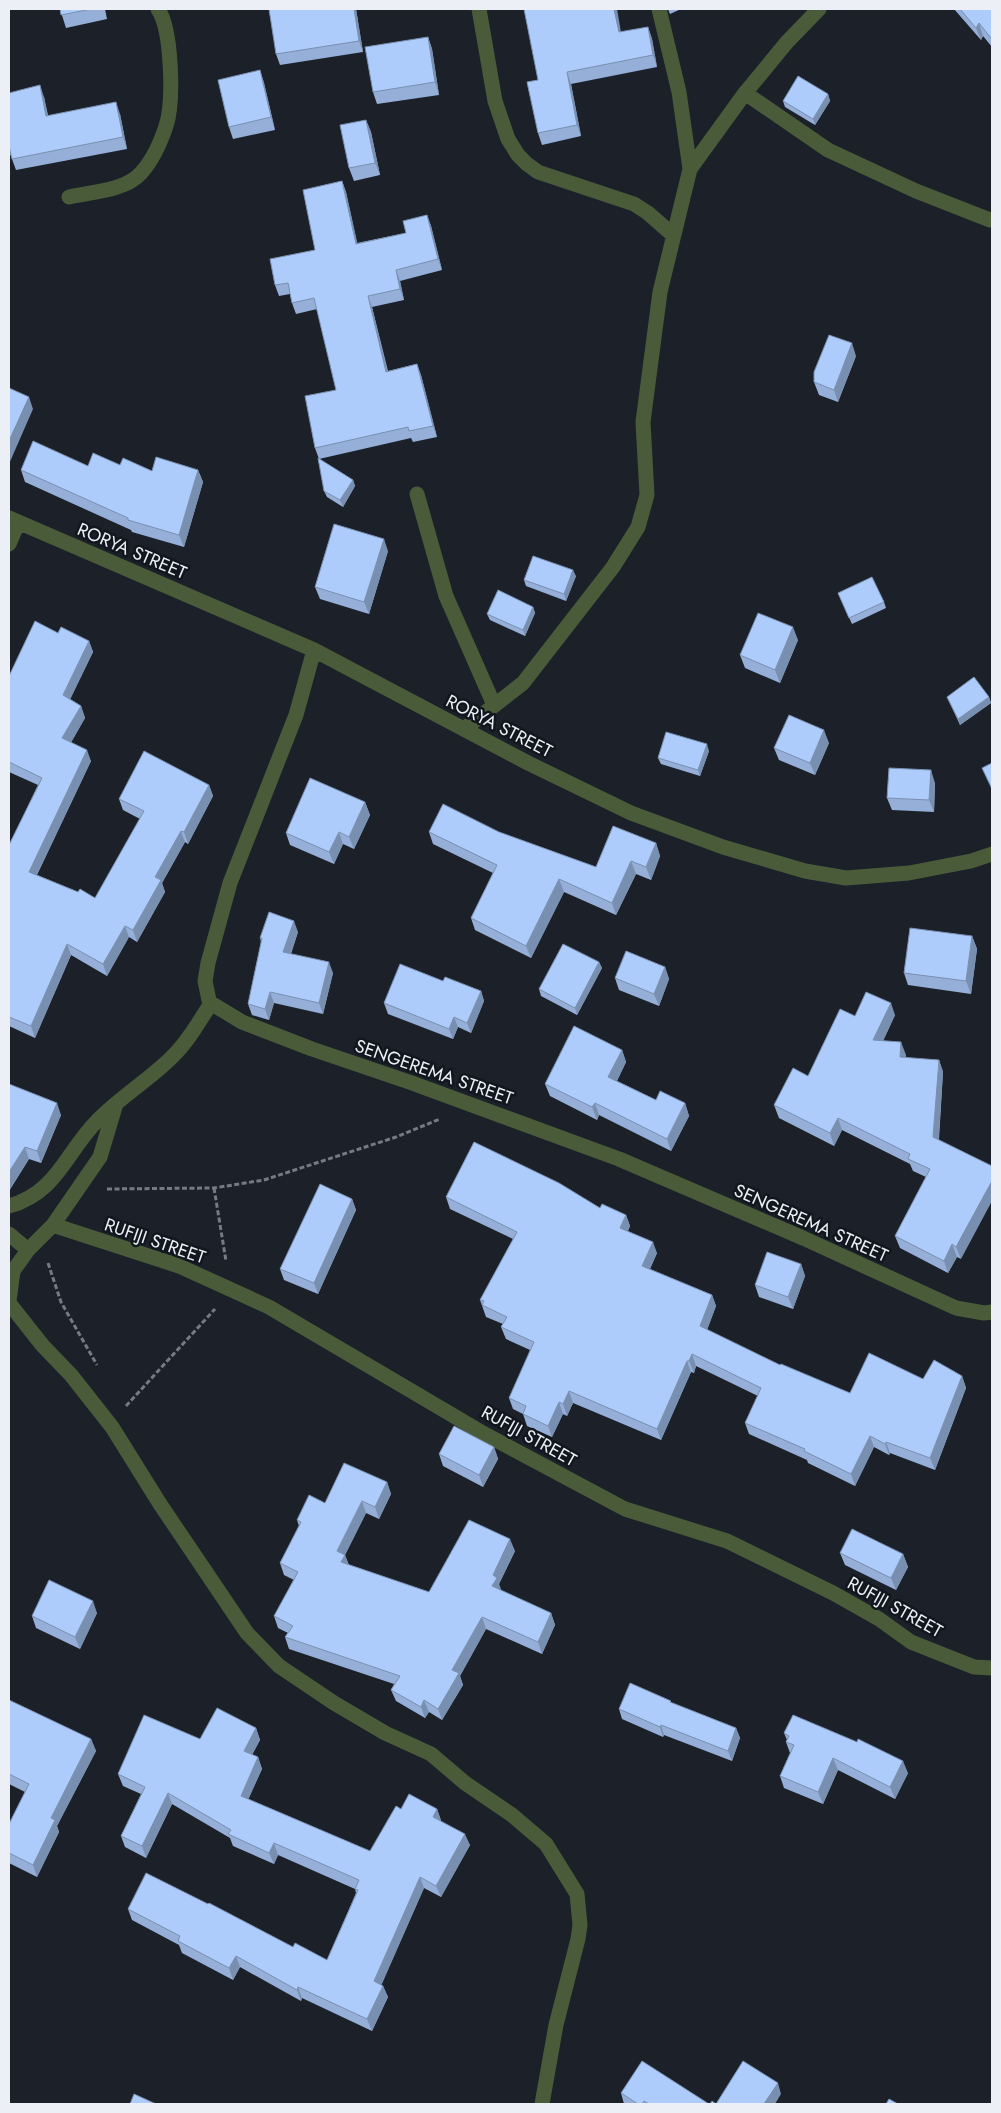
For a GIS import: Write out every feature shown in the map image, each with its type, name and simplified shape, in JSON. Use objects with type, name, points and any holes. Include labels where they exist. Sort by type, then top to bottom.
[{"type":"street","points":[[69,197],[120,186],[140,174],[154,153],[166,124],[171,80],[169,42],[158,9]]},
{"type":"street","points":[[479,9],[496,101],[508,139],[518,155],[526,164],[538,172],[634,204],[648,213],[672,235]]},
{"type":"street","points":[[659,9],[680,92],[690,169]]},
{"type":"street","points":[[464,729],[523,683],[613,567],[638,527],[647,494],[643,414],[660,292],[672,235],[690,169],[745,93],[787,42],[818,9]]},
{"type":"street","points":[[745,93],[828,150],[916,191],[990,220]]},
{"type":"street","points":[[417,494],[446,596],[494,705]]},
{"type":"street","points":[[9,544],[14,520]]},
{"type":"street","name":"RORYA STREET","points":[[14,520],[314,650],[464,729],[631,813],[723,847],[805,871],[846,878],[909,874],[971,862],[992,854]]},
{"type":"street","points":[[9,1206],[18,1204],[49,1183],[64,1167],[90,1128],[174,1056],[186,1042],[210,1004],[205,981],[208,963],[230,883],[296,715],[314,650]]},
{"type":"street","name":"SENGEREMA STREET","points":[[210,1004],[242,1022],[312,1050],[620,1159],[803,1238],[956,1308],[984,1313],[992,1312]]},
{"type":"street","points":[[115,1107],[100,1157],[53,1225],[28,1250],[11,1273],[9,1302],[43,1346],[71,1375],[112,1427],[160,1504],[247,1633],[279,1666],[334,1703],[385,1733],[431,1754],[465,1783],[512,1815],[546,1844],[562,1867],[577,1894],[580,1925],[577,1947],[556,2025],[542,2104]]},
{"type":"street","name":"RUFIJI STREET","points":[[53,1225],[179,1266],[269,1307],[481,1432],[625,1509],[727,1541],[832,1593],[879,1619],[911,1642],[974,1667],[992,1668]]},
{"type":"street","points":[[9,1234],[28,1250]]},
{"type":"path","points":[[78,1191],[214,1188],[264,1180],[396,1137],[473,1106]]},
{"type":"path","points":[[112,1427],[128,1404],[232,1291],[214,1188]]},
{"type":"path","points":[[41,1237],[52,1279],[61,1302],[99,1369]]},
{"type":"building","points":[[60,9],[91,9],[61,15]]},
{"type":"building","points":[[269,9],[354,9],[359,41],[276,54]]},
{"type":"building","points":[[524,9],[614,9],[619,32],[648,27],[653,55],[567,72],[577,125],[538,133],[527,82],[538,80]]},
{"type":"building","points":[[960,9],[992,9],[991,38],[979,23],[976,28]]},
{"type":"building","points":[[428,37],[435,82],[373,92],[365,47]]},
{"type":"building","points":[[260,70],[271,117],[229,127],[218,80]]},
{"type":"building","points":[[798,76],[828,94],[813,119],[783,101]]},
{"type":"building","points":[[40,85],[46,116],[116,102],[123,137],[12,159],[9,146],[9,93]]},
{"type":"building","points":[[366,120],[375,163],[349,168],[340,125]]},
{"type":"building","points":[[342,181],[356,244],[406,233],[403,221],[427,215],[438,259],[396,270],[400,289],[368,296],[386,372],[417,364],[433,426],[409,431],[408,427],[315,448],[305,396],[336,390],[314,298],[292,303],[288,283],[275,285],[270,259],[315,250],[303,190]]},
{"type":"building","points":[[829,335],[852,343],[834,390],[814,382],[814,372]]},
{"type":"building","points":[[9,388],[29,397],[9,441]]},
{"type":"building","points":[[33,441],[88,466],[93,453],[120,465],[123,458],[152,471],[156,457],[198,470],[179,535],[128,520],[128,518],[21,470]]},
{"type":"building","points":[[318,458],[353,480],[340,500],[324,491]]},
{"type":"building","points":[[334,524],[384,539],[364,602],[315,587]]},
{"type":"building","points":[[533,556],[573,570],[564,594],[524,580]]},
{"type":"building","points":[[872,577],[884,602],[849,618],[838,593]]},
{"type":"building","points":[[498,590],[533,607],[523,630],[487,614]]},
{"type":"building","points":[[758,613],[793,627],[775,670],[740,655]]},
{"type":"building","points":[[35,621],[58,633],[61,627],[89,641],[63,695],[81,706],[62,738],[87,750],[29,872],[78,892],[80,889],[95,898],[144,811],[119,799],[144,751],[209,785],[184,832],[181,831],[155,877],[161,880],[133,930],[125,926],[103,964],[67,944],[31,1026],[9,1017],[9,845],[42,778],[9,762],[9,676]]},
{"type":"building","points":[[974,677],[989,697],[958,719],[947,697]]},
{"type":"building","points":[[789,715],[824,730],[810,763],[774,748]]},
{"type":"building","points":[[666,732],[707,744],[698,770],[658,758]]},
{"type":"building","points":[[992,763],[992,789],[982,768]]},
{"type":"building","points":[[889,768],[931,770],[929,800],[887,798]]},
{"type":"building","points":[[310,778],[365,802],[349,837],[339,832],[329,852],[286,833]]},
{"type":"building","points":[[443,804],[499,832],[596,867],[613,826],[656,843],[646,867],[631,861],[612,903],[559,879],[526,946],[471,918],[497,865],[429,832]]},
{"type":"building","points":[[269,912],[294,921],[283,952],[329,962],[319,1003],[270,992],[265,1009],[248,1004],[262,938],[260,938]]},
{"type":"building","points":[[910,928],[972,936],[966,981],[904,973]]},
{"type":"building","points":[[563,944],[599,962],[575,1008],[539,989]]},
{"type":"building","points":[[626,951],[665,967],[654,994],[615,978]]},
{"type":"building","points":[[400,964],[443,981],[445,977],[481,991],[467,1023],[454,1017],[449,1029],[384,1003]]},
{"type":"building","points":[[866,992],[891,1003],[873,1040],[901,1042],[900,1057],[939,1060],[933,1137],[992,1166],[992,1181],[956,1247],[952,1244],[944,1261],[895,1236],[930,1169],[908,1159],[910,1154],[838,1118],[830,1133],[774,1105],[793,1068],[808,1076],[840,1009],[855,1016]]},
{"type":"building","points":[[574,1026],[622,1050],[608,1077],[656,1100],[660,1091],[685,1103],[667,1139],[595,1103],[592,1107],[545,1084]]},
{"type":"building","points":[[9,1084],[57,1103],[37,1151],[25,1147],[9,1172]]},
{"type":"building","points":[[474,1142],[559,1183],[600,1208],[602,1204],[626,1215],[620,1228],[653,1242],[642,1266],[712,1295],[700,1326],[780,1365],[850,1393],[869,1353],[923,1379],[934,1360],[962,1376],[930,1458],[886,1442],[885,1444],[870,1436],[851,1474],[804,1451],[805,1449],[745,1423],[761,1388],[692,1354],[689,1361],[687,1361],[657,1429],[569,1391],[563,1404],[559,1402],[548,1426],[523,1414],[526,1406],[509,1398],[534,1342],[501,1327],[507,1317],[482,1305],[484,1301],[480,1300],[517,1232],[446,1197]]},
{"type":"building","points":[[320,1184],[352,1199],[314,1283],[280,1269]]},
{"type":"building","points":[[767,1252],[801,1264],[788,1297],[755,1285]]},
{"type":"building","points":[[454,1426],[494,1447],[479,1475],[439,1454]]},
{"type":"building","points":[[344,1463],[387,1482],[375,1507],[362,1501],[337,1551],[345,1555],[341,1562],[429,1592],[469,1520],[510,1539],[493,1575],[497,1578],[492,1586],[551,1613],[538,1642],[482,1617],[452,1670],[459,1673],[438,1709],[424,1700],[421,1707],[391,1690],[400,1676],[285,1637],[293,1626],[274,1616],[298,1572],[280,1563],[301,1522],[297,1520],[309,1495],[325,1503]]},
{"type":"building","points":[[852,1529],[903,1554],[891,1578],[840,1553]]},
{"type":"building","points":[[49,1580],[93,1601],[75,1637],[32,1616]]},
{"type":"building","points":[[630,1683],[670,1702],[736,1728],[728,1751],[661,1725],[660,1727],[619,1709]]},
{"type":"building","points":[[9,1700],[91,1739],[51,1818],[55,1820],[33,1865],[9,1853],[9,1824],[29,1784],[9,1774]]},
{"type":"building","points":[[217,1708],[256,1728],[244,1751],[258,1757],[241,1796],[370,1851],[396,1806],[401,1809],[409,1794],[437,1809],[433,1817],[465,1834],[436,1886],[420,1877],[374,1981],[383,1986],[367,2019],[298,1987],[297,1990],[236,1956],[229,1968],[178,1941],[180,1936],[128,1909],[146,1873],[209,1903],[293,1947],[295,1943],[327,1960],[358,1890],[355,1889],[359,1880],[274,1843],[269,1853],[228,1834],[231,1830],[168,1793],[142,1846],[121,1836],[145,1787],[118,1774],[144,1715],[200,1739]]},
{"type":"building","points":[[793,1715],[857,1742],[858,1739],[903,1761],[890,1787],[833,1758],[818,1792],[780,1776],[794,1745],[786,1742],[789,1736],[784,1733]]},
{"type":"building","points":[[642,2061],[709,2104],[649,2104],[644,2101],[642,2104],[638,2104],[621,2093]]},
{"type":"building","points":[[743,2061],[778,2083],[764,2104],[716,2104]]},
{"type":"building","points":[[134,2094],[156,2104],[130,2104]]},
{"type":"building","points":[[889,2099],[898,2104],[886,2104]]}]
